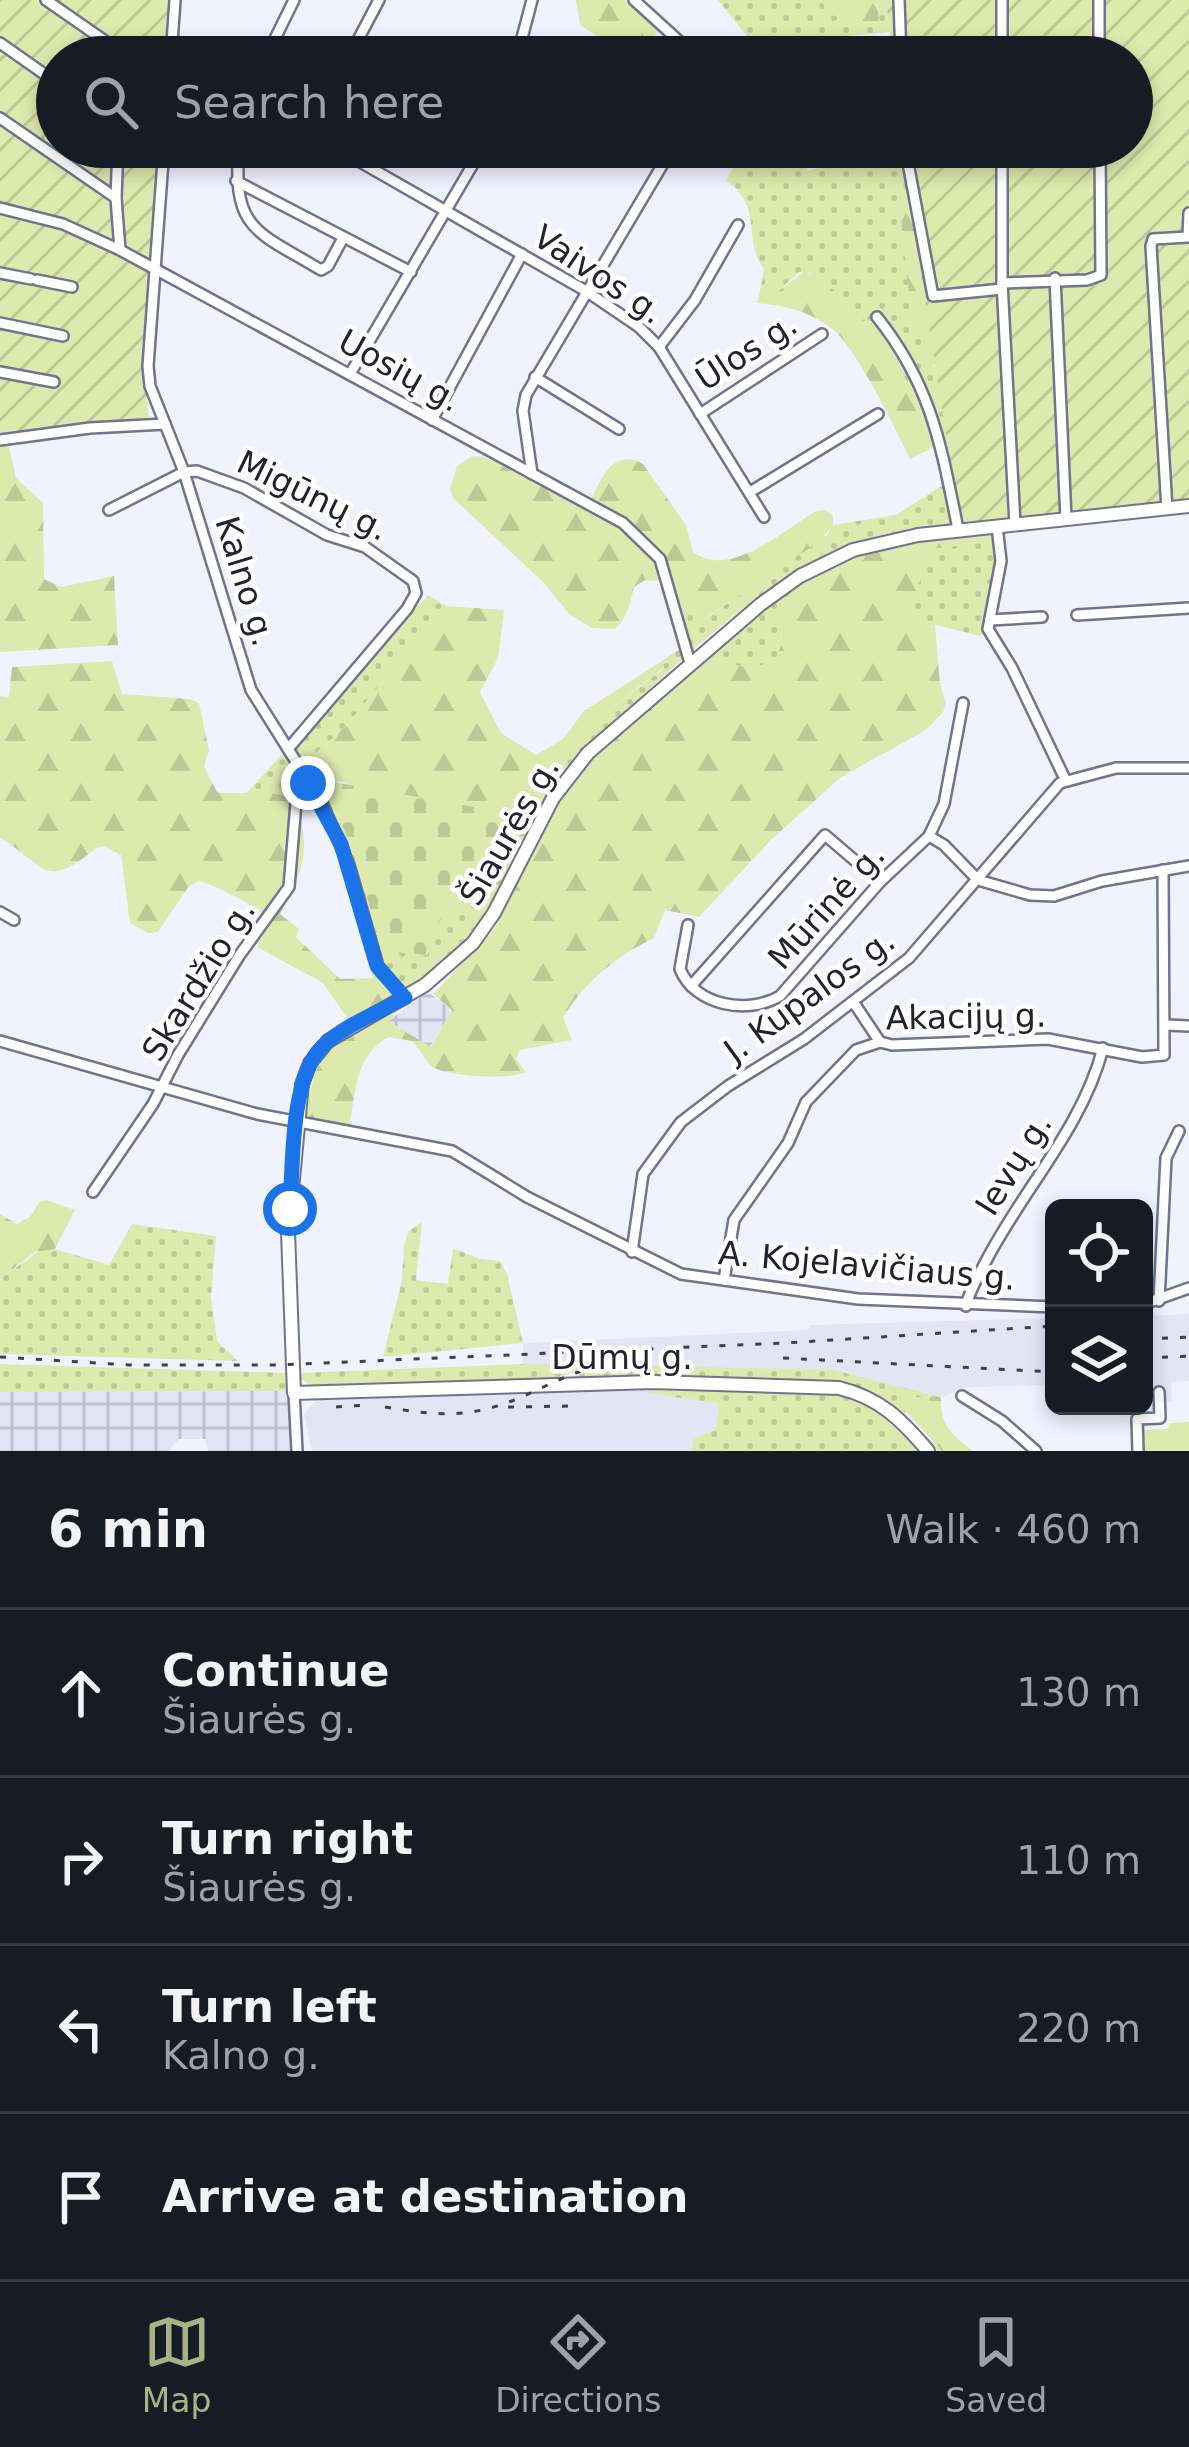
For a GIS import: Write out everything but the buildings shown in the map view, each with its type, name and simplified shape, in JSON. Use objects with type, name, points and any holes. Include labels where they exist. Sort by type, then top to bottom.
[{"type":"main road","name":"Šiaurės g.","points":[[294,1393],[287,1260],[306,1071],[320,1049],[441,973],[484,929],[553,799],[588,753],[778,590],[827,561],[883,541],[1189,506]]},
{"type":"main road","name":"Dūmų g.","points":[[294,1393],[653,1382],[839,1388],[865,1395],[890,1410],[928,1451]]},
{"type":"street","points":[[46,0],[98,36]]},
{"type":"street","points":[[172,36],[175,0]]},
{"type":"street","points":[[276,36],[293,0]]},
{"type":"street","points":[[360,36],[379,0]]},
{"type":"street","points":[[523,36],[532,0]]},
{"type":"street","points":[[634,0],[674,36]]},
{"type":"street","points":[[899,0],[900,36]]},
{"type":"street","points":[[1002,0],[1002,36]]},
{"type":"street","points":[[1099,0],[1100,36]]},
{"type":"street","points":[[0,43],[36,68]]},
{"type":"street","points":[[0,118],[36,143]]},
{"type":"street","points":[[72,168],[116,198]]},
{"type":"street","points":[[117,168],[119,250]]},
{"type":"street","name":"Kalno g.","points":[[162,168],[148,379],[184,472],[245,675],[341,844],[377,966],[405,998]]},
{"type":"street","points":[[237,168],[239,204],[253,227],[321,270],[343,238]]},
{"type":"street","name":"Vaivos g.","points":[[372,168],[586,291],[639,327],[659,347],[764,517]]},
{"type":"street","points":[[350,374],[471,168]]},
{"type":"street","points":[[532,474],[523,411],[535,377],[660,168]]},
{"type":"street","points":[[909,168],[932,296],[1100,275],[1100,168]]},
{"type":"street","points":[[1002,168],[1002,286],[1015,524]]},
{"type":"street","points":[[236,181],[411,272]]},
{"type":"street","name":"Uosių g.","points":[[0,208],[63,224],[119,250],[623,523],[652,547],[665,573],[690,663]]},
{"type":"street","points":[[1167,508],[1151,246],[1160,236],[1188,237],[1189,213]]},
{"type":"street","points":[[659,347],[682,320],[738,225]]},
{"type":"street","points":[[432,420],[522,254]]},
{"type":"street","points":[[0,273],[72,287]]},
{"type":"street","points":[[1055,278],[1066,519]]},
{"type":"street","points":[[877,317],[901,348],[931,406],[958,530]]},
{"type":"street","points":[[0,322],[63,336]]},
{"type":"street","name":"Ūlos g.","points":[[700,414],[822,334]]},
{"type":"street","points":[[0,372],[54,382]]},
{"type":"street","points":[[535,377],[619,429]]},
{"type":"street","points":[[750,492],[878,413]]},
{"type":"street","points":[[0,440],[166,424]]},
{"type":"street","points":[[109,510],[184,472]]},
{"type":"street","name":"Migūnų g.","points":[[184,472],[244,488],[327,535],[364,547],[416,585],[407,609],[288,749]]},
{"type":"street","points":[[997,526],[1001,561],[991,639],[1012,668],[1065,779],[1116,768],[1189,768]]},
{"type":"street","points":[[1077,615],[1189,608]]},
{"type":"street","points":[[990,620],[1042,617]]},
{"type":"street","name":"Mūrinė g.","points":[[691,986],[728,1006],[758,1007],[785,992],[880,882],[929,836],[944,804],[963,703]]},
{"type":"street","name":"J. Kupalos g.","points":[[632,1252],[643,1174],[681,1122],[854,1003],[924,944],[1065,779]]},
{"type":"street","name":"Skardžio g.","points":[[93,1192],[163,1088],[239,956],[289,887],[296,802],[308,783]]},
{"type":"street","points":[[688,925],[680,968],[691,986],[825,835],[880,882]]},
{"type":"street","points":[[929,836],[977,880],[1007,891],[1054,896],[1094,883],[1189,866]]},
{"type":"street","points":[[1163,870],[1166,1025],[1189,1026]]},
{"type":"street","points":[[0,912],[14,920]]},
{"type":"street","points":[[854,1003],[880,1042]]},
{"type":"street","name":"Akacijų g.","points":[[724,1280],[734,1220],[788,1143],[806,1102],[848,1055],[880,1042],[1048,1039],[1142,1057],[1162,1056],[1166,1025]]},
{"type":"street","name":"A. Kojelavičiaus g.","points":[[0,1041],[298,1122],[462,1155],[526,1198],[681,1274],[858,1299],[1045,1307]]},
{"type":"street","name":"Ievų g.","points":[[966,1306],[999,1236],[1085,1098],[1103,1048]]},
{"type":"street","points":[[1159,1301],[1166,1158],[1179,1131]]},
{"type":"street","points":[[1153,1302],[1189,1288]]},
{"type":"street","points":[[1138,1451],[1137,1419],[1160,1418],[1159,1392]]},
{"type":"street","name":"Šiaurės g.","points":[[294,1393],[297,1451]]},
{"type":"street","points":[[962,1396],[1002,1421],[1036,1451]]},
{"type":"shaded area","points":[[428,992],[452,1010],[430,1047],[388,1021]]},
{"type":"shaded area","points":[[1189,1314],[1189,1381],[1171,1382],[1172,1402],[1153,1403],[1153,1316]]},
{"type":"shaded area","points":[[1045,1318],[1045,1385],[966,1387],[941,1398],[833,1370],[523,1364],[523,1343],[808,1330],[810,1325]]},
{"type":"shaded area","points":[[650,1386],[650,1393],[719,1404],[716,1429],[693,1439],[691,1451],[312,1451],[304,1414],[317,1399]]},
{"type":"shaded area","points":[[288,1391],[291,1451],[208,1451],[206,1439],[179,1439],[169,1451],[0,1451],[0,1392]]},
{"type":"green space","points":[[0,0],[174,0],[171,36],[36,36],[36,168],[161,168],[145,384],[150,428],[94,429],[0,443]]},
{"type":"green space","points":[[576,0],[624,0],[661,29],[654,36],[596,36],[580,25]]},
{"type":"green space","points":[[718,0],[822,0],[827,13],[860,24],[879,15],[877,0],[886,0],[889,32],[747,36]]},
{"type":"green space","points":[[822,0],[877,0],[879,21],[860,24],[827,13]]},
{"type":"green space","points":[[886,0],[1189,0],[1189,500],[960,524],[904,168],[1153,168],[1153,36],[890,36]]},
{"type":"green space","points":[[733,168],[905,168],[910,192],[911,313],[933,366],[939,368],[948,444],[932,448],[901,371],[852,311],[810,273],[799,272],[778,291],[760,291],[764,269],[754,247],[749,212],[738,191],[726,181]]},
{"type":"green space","points":[[910,192],[939,368],[929,362],[911,313],[900,210],[902,197]]},
{"type":"green space","points":[[805,271],[849,304],[886,347],[914,396],[932,448],[910,459],[862,368],[830,327],[795,310],[757,303],[760,291],[778,291]]},
{"type":"green space","points":[[8,442],[16,478],[43,503],[44,579],[61,587],[114,576],[118,645],[0,652],[0,443]]},
{"type":"green space","points":[[473,456],[485,457],[586,510],[614,464],[632,460],[643,464],[686,525],[693,552],[707,559],[723,560],[756,549],[816,511],[826,510],[833,516],[833,525],[820,541],[702,620],[683,612],[673,582],[645,580],[634,587],[626,615],[615,629],[592,628],[569,614],[544,583],[453,498],[450,489],[457,466]]},
{"type":"green space","points":[[954,478],[960,524],[851,544],[787,577],[723,624],[609,727],[591,744],[475,933],[442,968],[398,997],[372,976],[353,885],[316,800],[299,812],[243,797],[428,595],[446,606],[345,727],[305,763],[333,782],[329,799],[352,847],[380,942],[390,951],[427,955],[444,908],[542,777],[594,722],[664,668],[662,661],[688,643],[683,612],[703,620],[827,535],[833,525],[896,515]]},
{"type":"green space","points":[[995,531],[996,540],[933,549],[913,598],[913,624],[921,629],[935,625],[946,704],[943,712],[926,730],[841,777],[771,840],[699,917],[665,910],[654,938],[602,971],[572,1004],[563,1017],[572,1040],[520,1050],[516,1059],[526,1072],[492,1076],[437,1069],[412,1041],[388,1037],[363,1065],[350,1126],[306,1118],[316,1072],[333,1045],[346,1035],[402,1005],[389,1022],[431,1047],[452,1010],[433,994],[494,930],[555,807],[583,767],[642,712],[709,658],[748,668],[774,662],[782,644],[778,611],[806,579],[831,564],[900,543]]},
{"type":"green space","points":[[996,540],[997,574],[981,636],[913,624],[913,598],[933,549]]},
{"type":"green space","points":[[806,578],[780,632],[782,644],[775,662],[748,668],[709,658],[759,612]]},
{"type":"green space","points":[[446,606],[504,610],[498,658],[480,692],[501,733],[536,755],[563,739],[584,711],[662,661],[664,667],[594,722],[514,814],[379,793],[304,763],[345,727]]},
{"type":"green space","points":[[112,661],[122,694],[199,703],[209,750],[204,766],[217,792],[267,793],[294,802],[303,833],[303,860],[280,914],[299,929],[296,937],[340,979],[377,978],[398,997],[350,1022],[323,983],[257,947],[272,919],[237,897],[199,881],[189,886],[158,932],[148,933],[130,923],[121,855],[103,846],[54,871],[0,838],[0,696],[9,697],[12,667]]},
{"type":"green space","points":[[333,782],[514,814],[457,912],[444,909],[427,955],[390,951],[380,942],[352,847],[329,798]]},
{"type":"green space","points":[[46,1200],[75,1210],[55,1249],[35,1252],[0,1279],[0,1214],[17,1224]]},
{"type":"green space","points":[[422,1222],[416,1280],[448,1284],[453,1248],[500,1261],[523,1343],[383,1357],[402,1280],[404,1245],[409,1231]]},
{"type":"green space","points":[[132,1224],[216,1236],[211,1297],[217,1341],[238,1361],[0,1354],[0,1279],[41,1250],[55,1249],[109,1265]]},
{"type":"green space","points":[[0,1364],[287,1373],[288,1391],[0,1392]]},
{"type":"green space","points":[[596,1365],[556,1378],[311,1385],[299,1373]]},
{"type":"green space","points":[[615,1365],[833,1370],[937,1396],[903,1398],[906,1417],[942,1451],[935,1451],[887,1401],[836,1382],[570,1377]]},
{"type":"green space","points":[[650,1386],[838,1394],[878,1411],[920,1451],[691,1451],[693,1439],[716,1429],[719,1404],[649,1393]]},
{"type":"green space","points":[[937,1396],[949,1429],[973,1451],[942,1451],[898,1403],[903,1398]]},
{"type":"green space","points":[[1189,1422],[1189,1451],[1141,1451],[1140,1430]]},
{"type":"railway","points":[[0,1357],[130,1365],[277,1365],[1045,1327]]},
{"type":"railway","points":[[1153,1339],[1189,1337]]},
{"type":"railway","points":[[1153,1358],[1189,1356]]},
{"type":"railway","points":[[783,1358],[1045,1372]]},
{"type":"railway","points":[[385,1407],[438,1414],[477,1411],[583,1371],[616,1364]]},
{"type":"railway","points":[[336,1407],[366,1405]]},
{"type":"railway","points":[[508,1407],[573,1406]]},
{"type":"route","points":[[290,1209],[299,1103],[310,1063],[328,1041],[405,998],[377,966],[341,844],[308,783]]}]
